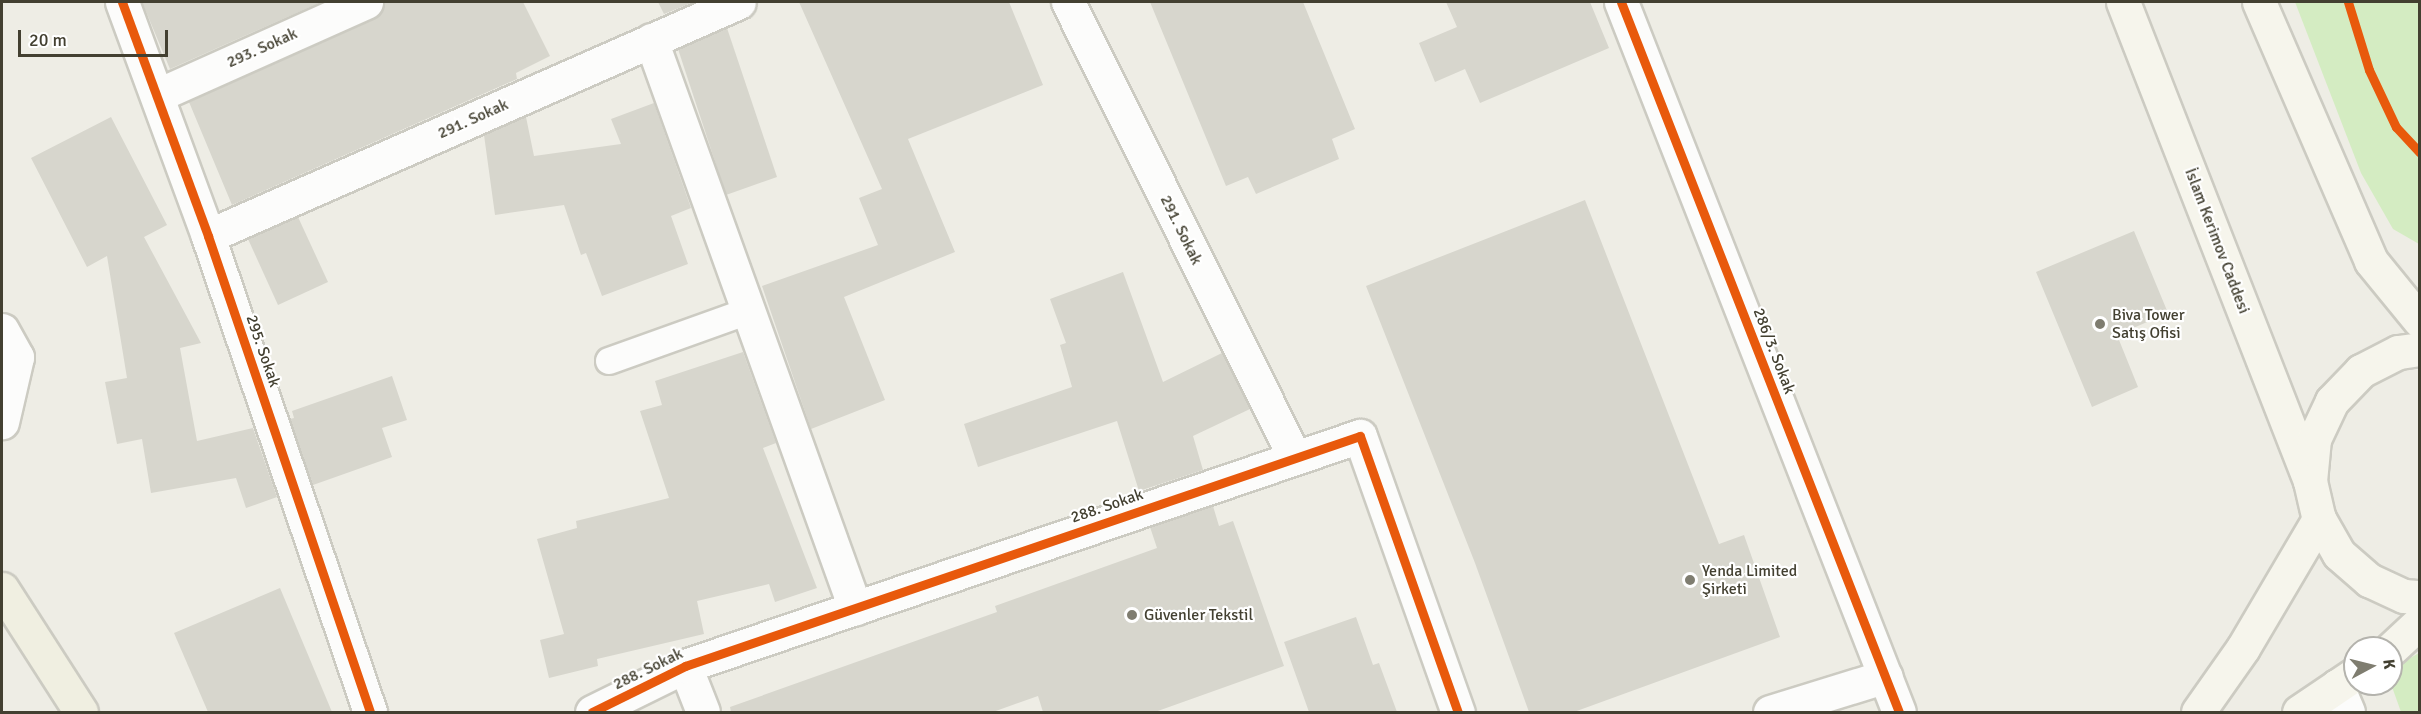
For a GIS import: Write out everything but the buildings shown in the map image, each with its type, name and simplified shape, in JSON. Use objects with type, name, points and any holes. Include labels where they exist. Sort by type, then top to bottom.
[{"type":"main road","name":"İslam Kerimov Caddesi","points":[[2123,2],[2310,481]]},
{"type":"main road","points":[[2259,2],[2371,261],[2420,321]]},
{"type":"main road","points":[[2420,349],[2398,351],[2361,371],[2332,401],[2314,440],[2310,481],[2319,519],[2339,554],[2368,580],[2404,596],[2420,597]]},
{"type":"main road","points":[[2198,712],[2243,648],[2319,519]]},
{"type":"main road","points":[[2,589],[81,712]]},
{"type":"main road","points":[[2403,638],[2420,622]]},
{"type":"main road","points":[[2299,712],[2343,693]]},
{"type":"street","name":"295. Sokak","points":[[122,2],[158,95],[370,712]]},
{"type":"street","name":"293. Sokak","points":[[158,95],[366,2]]},
{"type":"street","name":"291. Sokak","points":[[207,236],[739,2]]},
{"type":"street","name":"291. Sokak","points":[[1068,2],[1295,458]]},
{"type":"street","name":"286/3. Sokak","points":[[1621,2],[1899,712]]},
{"type":"street","points":[[651,40],[855,608]]},
{"type":"street","points":[[2,330],[17,357],[2,422]]},
{"type":"street","name":"288. Sokak","points":[[592,712],[685,666],[1360,436],[1458,712]]},
{"type":"street","points":[[685,666],[703,712]]},
{"type":"street","points":[[1770,712],[1886,676]]},
{"type":"lane","points":[[609,361],[749,311]]},
{"type":"green space","points":[[2295,2],[2419,2],[2419,244],[2393,229],[2361,173]]},
{"type":"green space","points":[[2419,653],[2419,712],[2401,712],[2395,696],[2403,696],[2403,662]]},
{"type":"cycle path","points":[[122,2],[208,236],[370,712]]},
{"type":"cycle path","points":[[1621,2],[1899,712]]},
{"type":"cycle path","points":[[2348,2],[2369,70],[2396,127],[2420,153]]},
{"type":"cycle path","points":[[592,712],[685,666],[1360,436],[1458,712]]},
{"type":"place","name":"Biva Tower Satış Ofisi","points":[[2100,324]]},
{"type":"place","name":"Yenda Limited Şirketi","points":[[1690,580]]},
{"type":"place","name":"Güvenler Tekstil","points":[[1132,615]]}]
